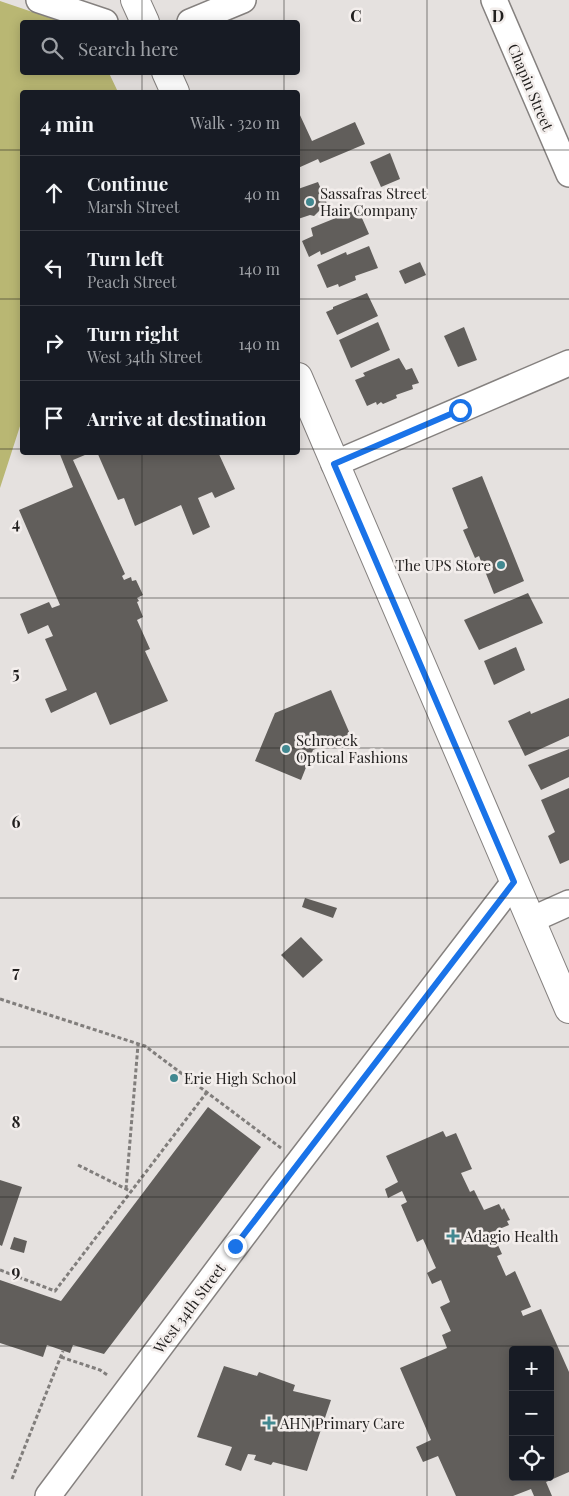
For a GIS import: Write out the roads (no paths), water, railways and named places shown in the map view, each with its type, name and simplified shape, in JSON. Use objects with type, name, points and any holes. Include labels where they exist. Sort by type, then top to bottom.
[{"type":"main road","points":[[135,0],[143,20]]},
{"type":"main road","points":[[167,75],[174,90]]},
{"type":"main road","points":[[300,383],[569,1009]]},
{"type":"street","points":[[39,0],[99,20]]},
{"type":"street","points":[[195,20],[243,0]]},
{"type":"street","name":"Chapin Street","points":[[494,0],[569,174]]},
{"type":"street","points":[[334,464],[569,363]]},
{"type":"street","name":"West 34th Street","points":[[48,1496],[276,1192],[514,882]]},
{"type":"street","points":[[531,920],[569,903]]},
{"type":"place","name":"Sassafras Street Hair Company","points":[[310,202]]},
{"type":"place","name":"The UPS Store","points":[[501,565]]},
{"type":"place","name":"Schroeck Optical Fashions","points":[[286,749]]},
{"type":"place","name":"Erie High School","points":[[174,1078]]},
{"type":"place","name":"Adagio Health","points":[[453,1236]]},
{"type":"place","name":"AHN Primary Care","points":[[269,1423]]}]
